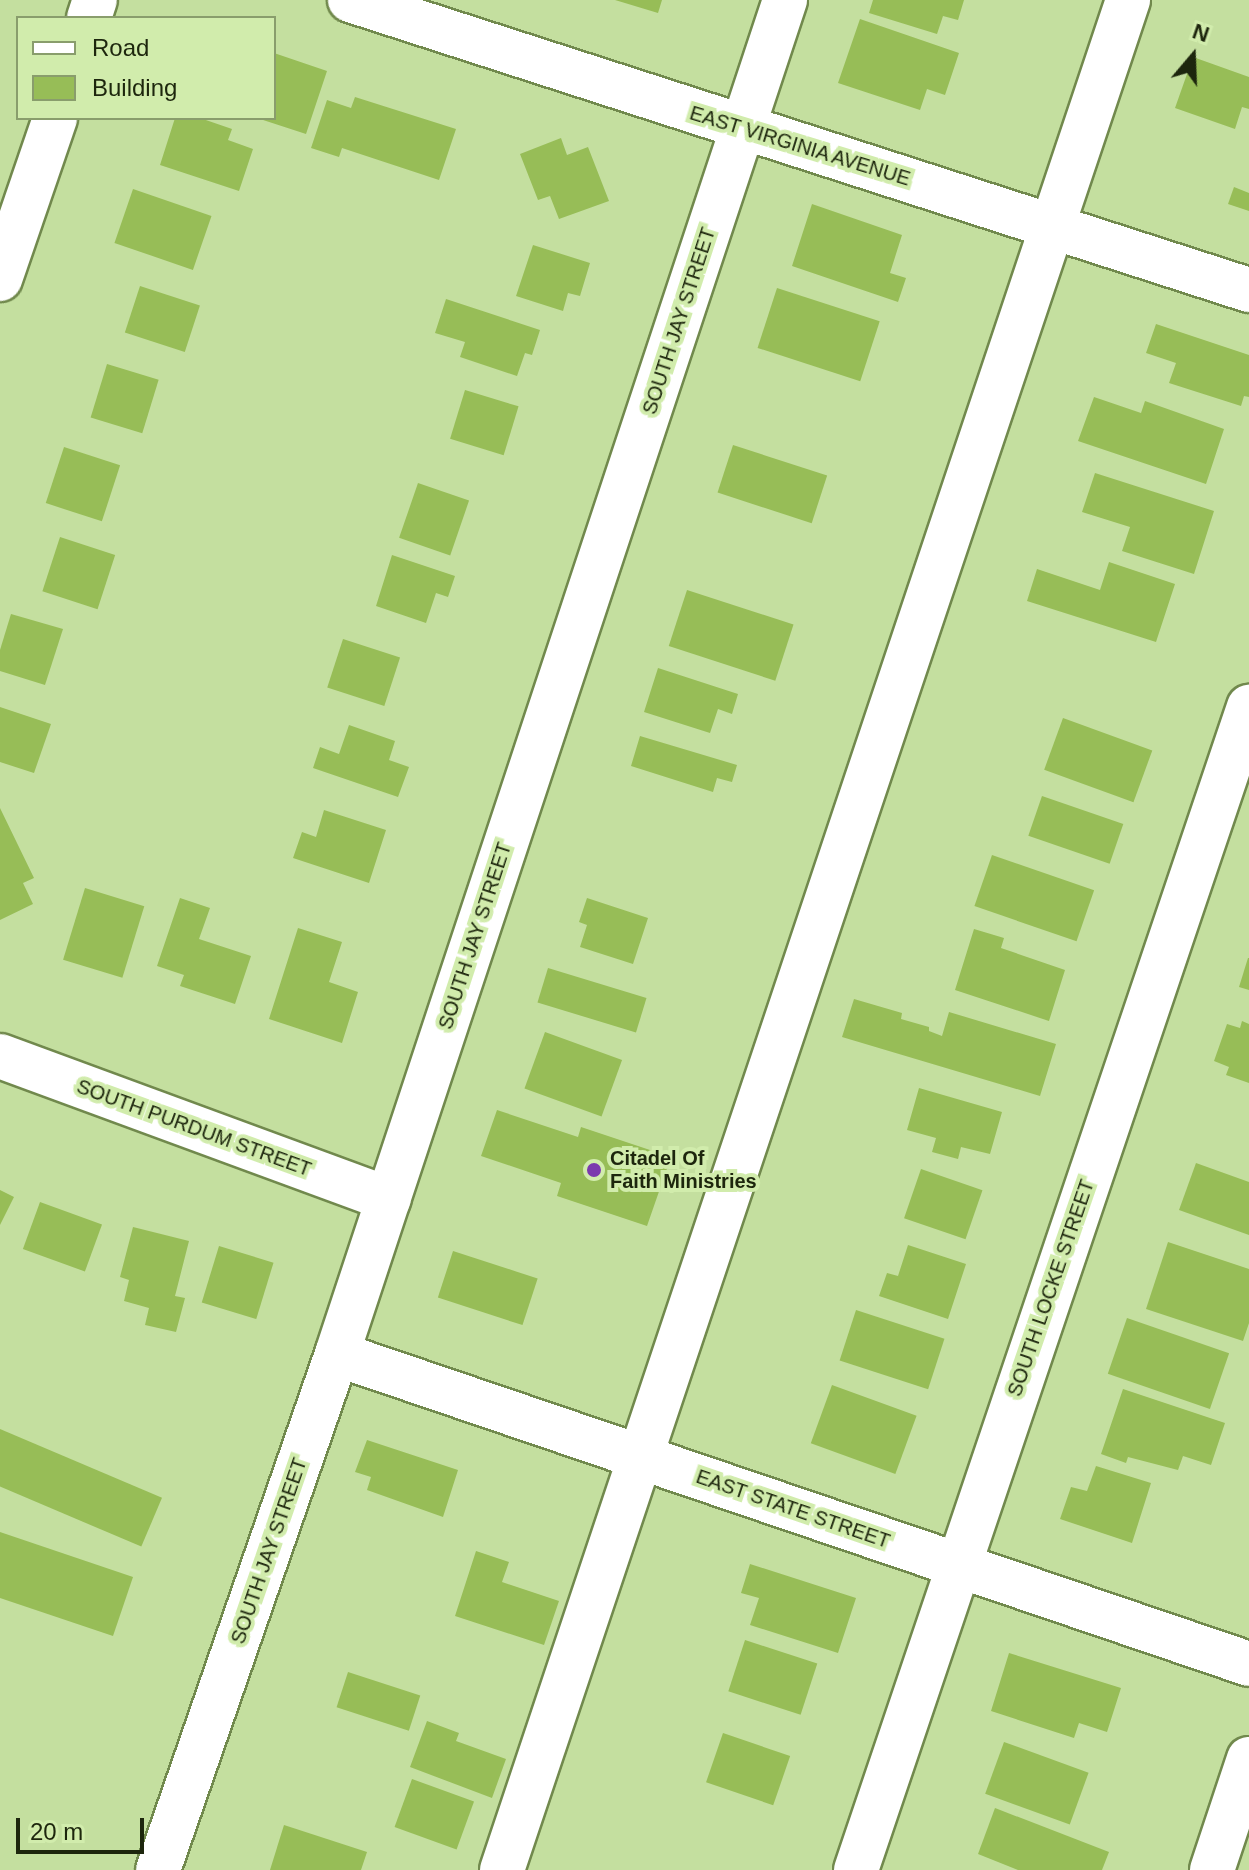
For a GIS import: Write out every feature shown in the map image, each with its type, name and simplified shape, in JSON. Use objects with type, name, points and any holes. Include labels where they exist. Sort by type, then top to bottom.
[{"type":"street","name":"EAST VIRGINIA AVENUE","points":[[350,0],[431,12],[742,129],[1053,224],[1249,290]]},
{"type":"street","name":"SOUTH JAY STREET","points":[[158,1870],[337,1354],[785,0]]},
{"type":"street","points":[[502,1870],[1128,0]]},
{"type":"street","points":[[0,279],[54,120]]},
{"type":"street","name":"SOUTH LOCKE STREET","points":[[856,1870],[956,1565],[1249,707]]},
{"type":"street","name":"SOUTH PURDUM STREET","points":[[0,1056],[388,1199]]},
{"type":"street","name":"EAST STATE STREET","points":[[337,1354],[1249,1664]]},
{"type":"street","points":[[1212,1870],[1249,1759]]},
{"type":"building","points":[[615,0],[662,0],[658,13]]},
{"type":"building","points":[[873,0],[964,0],[958,20],[943,16],[937,34],[869,13]]},
{"type":"building","points":[[860,19],[959,53],[945,95],[927,89],[920,110],[838,83]]},
{"type":"building","points":[[276,54],[327,71],[306,134],[263,120],[276,120]]},
{"type":"building","points":[[1193,57],[1249,77],[1249,109],[1242,107],[1235,129],[1175,108]]},
{"type":"building","points":[[355,97],[456,129],[439,180],[342,148],[339,157],[311,148],[327,100],[351,108]]},
{"type":"building","points":[[174,120],[206,120],[232,129],[228,140],[253,149],[239,191],[160,165]]},
{"type":"building","points":[[561,138],[567,155],[588,147],[609,201],[559,219],[550,196],[538,200],[520,154]]},
{"type":"building","points":[[1234,187],[1249,193],[1249,211],[1228,204]]},
{"type":"building","points":[[133,189],[211,216],[193,270],[114,243]]},
{"type":"building","points":[[812,204],[902,235],[890,273],[906,278],[898,302],[792,266]]},
{"type":"building","points":[[533,245],[590,263],[580,296],[568,293],[563,311],[516,296]]},
{"type":"building","points":[[140,286],[200,305],[185,352],[125,333]]},
{"type":"building","points":[[777,288],[880,321],[860,381],[758,348]]},
{"type":"building","points":[[446,299],[540,330],[532,355],[525,353],[517,376],[460,357],[465,342],[435,333]]},
{"type":"building","points":[[1156,324],[1249,355],[1249,397],[1244,396],[1241,406],[1169,383],[1176,363],[1146,353]]},
{"type":"building","points":[[107,364],[159,380],[142,433],[91,418]]},
{"type":"building","points":[[465,390],[519,406],[504,455],[450,439]]},
{"type":"building","points":[[1094,397],[1141,413],[1145,401],[1224,429],[1206,484],[1078,441]]},
{"type":"building","points":[[733,445],[827,476],[812,523],[718,493]]},
{"type":"building","points":[[64,447],[120,465],[102,521],[46,503]]},
{"type":"building","points":[[1095,473],[1214,511],[1194,574],[1122,551],[1130,527],[1082,512]]},
{"type":"building","points":[[418,483],[469,501],[450,555],[399,538]]},
{"type":"building","points":[[60,537],[115,555],[98,609],[42,591]]},
{"type":"building","points":[[392,555],[455,576],[448,597],[436,593],[426,623],[376,606]]},
{"type":"building","points":[[1109,562],[1175,584],[1156,642],[1027,601],[1037,569],[1100,590]]},
{"type":"building","points":[[687,590],[794,625],[775,681],[669,646]]},
{"type":"building","points":[[11,614],[63,629],[45,685],[0,671],[0,650]]},
{"type":"building","points":[[343,639],[400,658],[384,706],[327,688]]},
{"type":"building","points":[[658,668],[738,694],[732,714],[718,709],[710,733],[644,712]]},
{"type":"building","points":[[0,707],[51,724],[34,773],[0,762]]},
{"type":"building","points":[[1063,718],[1152,750],[1133,802],[1044,770]]},
{"type":"building","points":[[349,725],[395,741],[389,760],[409,767],[398,797],[313,768],[320,747],[339,754]]},
{"type":"building","points":[[640,736],[737,765],[732,782],[717,778],[713,792],[631,766]]},
{"type":"building","points":[[1042,796],[1123,824],[1110,864],[1028,836]]},
{"type":"building","points":[[0,808],[34,878],[23,883],[33,904],[0,920]]},
{"type":"building","points":[[324,810],[386,830],[369,883],[293,858],[302,832],[316,837]]},
{"type":"building","points":[[992,855],[1094,890],[1077,941],[974,906]]},
{"type":"building","points":[[85,888],[144,906],[122,978],[63,960]]},
{"type":"building","points":[[180,898],[210,908],[199,939],[251,956],[235,1004],[180,986],[184,975],[157,966]]},
{"type":"building","points":[[587,898],[648,918],[633,964],[580,947],[587,925],[579,922]]},
{"type":"building","points":[[298,928],[342,942],[329,982],[358,992],[342,1043],[269,1019]]},
{"type":"building","points":[[974,929],[1004,938],[1001,948],[1065,970],[1049,1021],[955,990]]},
{"type":"building","points":[[1249,958],[1249,990],[1239,987]]},
{"type":"building","points":[[548,968],[646,998],[636,1033],[537,1002]]},
{"type":"building","points":[[854,999],[902,1013],[901,1019],[929,1027],[929,1031],[942,1036],[949,1012],[1056,1044],[1040,1096],[842,1037]]},
{"type":"building","points":[[1242,1021],[1249,1024],[1249,1083],[1226,1075],[1229,1067],[1214,1061],[1227,1024],[1240,1028]]},
{"type":"building","points":[[545,1032],[622,1060],[602,1116],[524,1088]]},
{"type":"building","points":[[919,1088],[1002,1112],[990,1154],[961,1147],[958,1159],[932,1152],[936,1138],[907,1130]]},
{"type":"building","name":"Citadel Of Faith Ministries","points":[[497,1110],[578,1137],[581,1127],[671,1157],[647,1226],[557,1196],[561,1183],[481,1156]]},
{"type":"building","points":[[1196,1163],[1249,1182],[1249,1235],[1179,1210]]},
{"type":"building","points":[[921,1169],[982,1190],[966,1239],[904,1218]]},
{"type":"building","points":[[0,1190],[14,1197],[0,1225]]},
{"type":"building","points":[[40,1202],[102,1225],[85,1272],[23,1249]]},
{"type":"building","points":[[133,1227],[189,1241],[175,1296],[185,1298],[176,1332],[145,1325],[149,1308],[124,1301],[129,1280],[120,1277]]},
{"type":"building","points":[[1168,1242],[1249,1269],[1249,1323],[1243,1341],[1146,1309]]},
{"type":"building","points":[[908,1245],[966,1264],[948,1319],[879,1296],[887,1273],[898,1276]]},
{"type":"building","points":[[219,1246],[274,1263],[256,1319],[202,1302]]},
{"type":"building","points":[[453,1251],[538,1279],[523,1325],[438,1298]]},
{"type":"building","points":[[856,1310],[944,1339],[928,1389],[840,1360]]},
{"type":"building","points":[[1127,1318],[1229,1353],[1210,1409],[1108,1374]]},
{"type":"building","points":[[832,1385],[917,1416],[895,1474],[811,1443]]},
{"type":"building","points":[[1123,1389],[1225,1423],[1211,1465],[1183,1456],[1178,1470],[1128,1457],[1126,1463],[1101,1454]]},
{"type":"building","points":[[0,1429],[162,1498],[141,1547],[0,1487]]},
{"type":"building","points":[[367,1440],[458,1470],[443,1517],[367,1490],[371,1477],[355,1472]]},
{"type":"building","points":[[1096,1466],[1151,1483],[1132,1543],[1060,1519],[1071,1487],[1087,1491]]},
{"type":"building","points":[[0,1532],[133,1577],[113,1636],[0,1598]]},
{"type":"building","points":[[476,1551],[509,1562],[502,1582],[559,1601],[544,1645],[455,1616]]},
{"type":"building","points":[[750,1564],[856,1598],[838,1653],[750,1625],[759,1598],[741,1593]]},
{"type":"building","points":[[745,1640],[817,1663],[801,1715],[728,1691]]},
{"type":"building","points":[[1009,1653],[1121,1688],[1107,1732],[1079,1723],[1074,1738],[991,1711]]},
{"type":"building","points":[[348,1672],[420,1695],[409,1731],[337,1707]]},
{"type":"building","points":[[427,1721],[459,1733],[456,1741],[506,1759],[492,1798],[410,1767]]},
{"type":"building","points":[[723,1733],[790,1756],[773,1805],[706,1782]]},
{"type":"building","points":[[1004,1742],[1089,1773],[1070,1824],[985,1794]]},
{"type":"building","points":[[412,1779],[474,1802],[457,1849],[395,1827]]},
{"type":"building","points":[[995,1808],[1109,1852],[1102,1870],[1018,1870],[978,1854]]},
{"type":"building","points":[[284,1825],[367,1852],[361,1870],[270,1870]]},
{"type":"place","name":"Citadel Of Faith Ministries","points":[[594,1170]]}]
